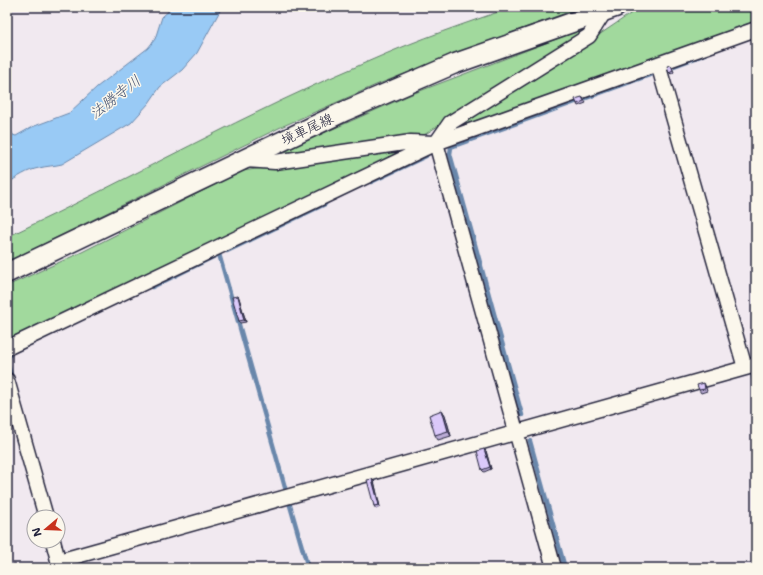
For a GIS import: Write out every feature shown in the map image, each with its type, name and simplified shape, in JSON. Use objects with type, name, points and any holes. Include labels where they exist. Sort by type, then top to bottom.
[{"type":"main road","name":"境車尾線","points":[[7,273],[345,111],[454,64],[611,9]]},
{"type":"street","points":[[436,143],[450,123],[589,36],[611,9]]},
{"type":"street","points":[[7,348],[436,143],[756,29]]},
{"type":"street","points":[[55,549],[60,565],[516,432],[750,366],[658,64]]},
{"type":"street","points":[[242,160],[275,162],[411,142],[436,143]]},
{"type":"street","points":[[436,143],[554,568]]},
{"type":"street","points":[[7,380],[44,509]]},
{"type":"green space","points":[[513,7],[582,7],[376,85],[281,127],[7,262],[7,237],[235,123],[327,79],[408,45]]},
{"type":"green space","points":[[646,7],[756,7],[756,21],[453,130],[456,123],[587,43],[633,12]]},
{"type":"green space","points":[[580,30],[583,32],[424,135],[277,159],[274,155],[412,94]]},
{"type":"green space","points":[[416,147],[7,342],[7,286],[82,252],[242,171]]},
{"type":"water","name":"法勝寺川","points":[[173,7],[222,7],[197,53],[182,70],[160,87],[149,103],[131,123],[62,164],[31,170],[7,184],[7,128],[9,127],[13,135],[16,136],[32,127],[69,113],[97,87],[148,48],[155,39],[162,17]]},
{"type":"building","points":[[671,65],[673,70],[669,72],[667,66]]},
{"type":"building","points":[[582,97],[584,101],[577,104],[575,99]]},
{"type":"building","points":[[238,296],[244,320],[239,321],[232,297]]},
{"type":"building","points":[[704,383],[705,389],[699,390],[697,385]]},
{"type":"building","points":[[442,410],[448,431],[435,435],[429,415]]},
{"type":"building","points":[[484,449],[490,467],[482,470],[477,451]]},
{"type":"building","points":[[372,479],[379,505],[374,506],[367,480]]},
{"type":"waterway","points":[[666,69],[706,54]]},
{"type":"waterway","points":[[522,415],[450,154],[451,147],[658,72]]},
{"type":"waterway","points":[[371,182],[426,156]]},
{"type":"waterway","points":[[227,251],[325,204]]},
{"type":"waterway","points":[[152,287],[219,254],[286,491]]},
{"type":"waterway","points":[[12,379],[7,361],[11,352],[15,350]]},
{"type":"waterway","points":[[753,376],[756,386]]},
{"type":"waterway","points":[[530,441],[565,568]]},
{"type":"waterway","points":[[289,502],[308,568]]}]
